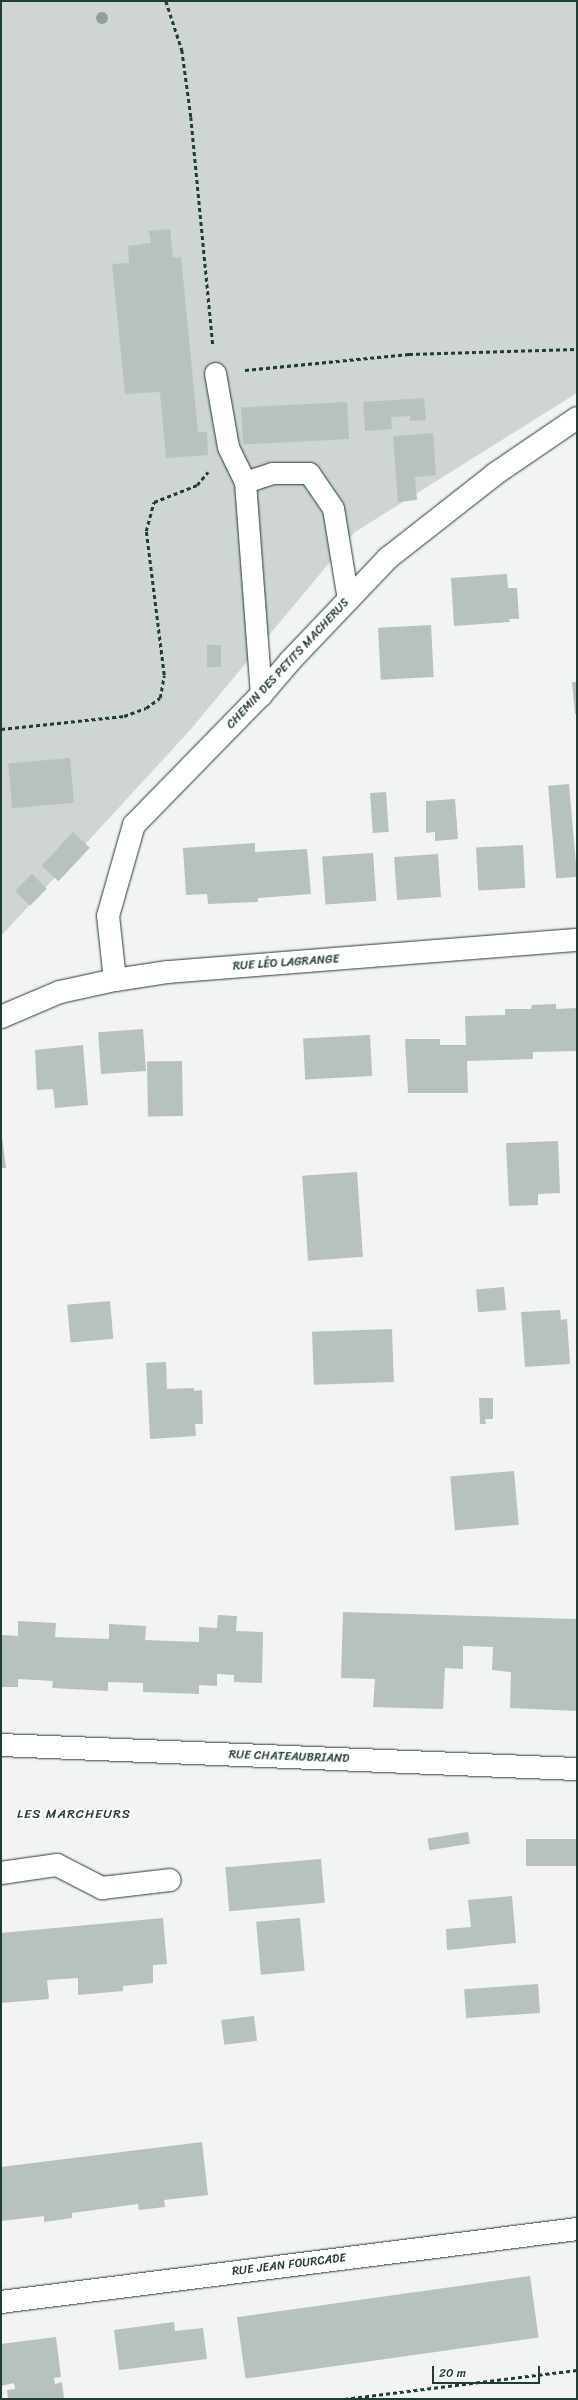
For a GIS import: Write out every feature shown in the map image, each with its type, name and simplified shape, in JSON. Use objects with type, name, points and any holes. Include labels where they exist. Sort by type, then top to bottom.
[{"type":"street","name":"CHEMIN DES PETITS MACHERUS","points":[[115,980],[108,916],[134,825],[261,695],[291,660],[388,558],[495,474],[577,418]]},
{"type":"street","name":"RUE LÉO LAGRANGE","points":[[1,1017],[60,992],[115,980],[168,972],[577,940]]},
{"type":"street","name":"RUE CHATEAUBRIAND","points":[[1,1745],[577,1769]]},
{"type":"street","points":[[1,1873],[57,1865],[102,1888],[170,1880]]},
{"type":"street","name":"RUE JEAN FOURCADE","points":[[1,2302],[577,2229]]},
{"type":"lane","points":[[215,373],[228,447],[245,482],[261,695]]},
{"type":"lane","points":[[245,482],[272,473],[309,473],[333,508],[348,600]]},
{"type":"path","points":[[166,1],[182,50],[192,125],[215,373],[409,354],[577,349]]},
{"type":"path","points":[[1,729],[124,716],[146,708],[160,698],[164,675],[146,531],[154,502],[197,486],[228,447]]},
{"type":"path","points":[[344,2399],[577,2370]]},
{"type":"shaded area","points":[[1,1],[577,1],[577,393],[355,532],[191,729],[1,936]]},
{"type":"building","points":[[170,229],[173,258],[181,257],[198,432],[207,432],[208,455],[166,458],[160,392],[125,394],[112,264],[129,263],[128,246],[151,243],[149,231]]},
{"type":"building","points":[[424,398],[426,420],[410,421],[410,416],[391,417],[392,429],[365,431],[363,402]]},
{"type":"building","points":[[347,402],[349,439],[243,444],[241,408]]},
{"type":"building","points":[[433,433],[436,475],[415,477],[417,500],[398,502],[393,436]]},
{"type":"building","points":[[507,574],[508,588],[517,588],[519,619],[509,619],[510,622],[454,626],[451,578]]},
{"type":"building","points":[[431,625],[434,677],[381,680],[378,628]]},
{"type":"building","points":[[207,645],[221,645],[221,667],[207,667]]},
{"type":"building","points":[[572,682],[577,682],[577,714],[575,714]]},
{"type":"building","points":[[70,758],[74,803],[12,808],[8,763]]},
{"type":"building","points":[[569,784],[577,877],[556,878],[548,786]]},
{"type":"building","points":[[386,792],[389,832],[373,833],[370,793]]},
{"type":"building","points":[[455,799],[458,839],[435,841],[435,832],[426,833],[426,801]]},
{"type":"building","points":[[73,832],[90,848],[58,881],[42,866]]},
{"type":"building","points":[[255,843],[255,852],[307,849],[311,894],[258,898],[258,902],[208,904],[207,894],[186,895],[183,848]]},
{"type":"building","points":[[523,845],[525,888],[478,890],[476,847]]},
{"type":"building","points":[[373,853],[376,901],[325,904],[322,857]]},
{"type":"building","points":[[438,854],[441,897],[397,900],[394,857]]},
{"type":"building","points":[[32,874],[47,889],[30,906],[15,891]]},
{"type":"building","points":[[556,1004],[556,1009],[577,1008],[577,1051],[533,1052],[533,1059],[467,1061],[468,1093],[408,1093],[405,1039],[440,1039],[440,1045],[466,1045],[465,1016],[505,1015],[505,1009],[531,1009],[532,1005]]},
{"type":"building","points":[[143,1029],[146,1071],[101,1074],[98,1032]]},
{"type":"building","points":[[370,1035],[372,1076],[305,1079],[303,1039]]},
{"type":"building","points":[[83,1045],[88,1105],[55,1108],[53,1089],[37,1090],[35,1050]]},
{"type":"building","points":[[182,1061],[183,1116],[148,1117],[147,1062]]},
{"type":"building","points":[[1,1129],[6,1168],[1,1168]]},
{"type":"building","points":[[558,1141],[560,1193],[538,1194],[538,1205],[509,1206],[506,1143]]},
{"type":"building","points":[[357,1172],[363,1257],[308,1261],[302,1176]]},
{"type":"building","points":[[504,1287],[506,1310],[478,1312],[476,1289]]},
{"type":"building","points":[[110,1301],[113,1339],[70,1343],[67,1305]]},
{"type":"building","points":[[560,1310],[561,1320],[567,1319],[570,1364],[525,1367],[521,1312]]},
{"type":"building","points":[[392,1329],[394,1382],[314,1385],[312,1332]]},
{"type":"building","points":[[166,1362],[167,1389],[194,1388],[194,1391],[202,1390],[203,1424],[195,1424],[196,1436],[150,1439],[146,1363]]},
{"type":"building","points":[[479,1398],[493,1398],[493,1419],[485,1419],[486,1424],[480,1424]]},
{"type":"building","points":[[514,1471],[519,1525],[455,1530],[450,1477]]},
{"type":"building","points":[[343,1612],[577,1619],[577,1711],[510,1708],[511,1672],[492,1670],[493,1647],[463,1646],[463,1669],[445,1668],[443,1709],[373,1707],[375,1679],[341,1678]]},
{"type":"building","points":[[218,1615],[237,1616],[236,1631],[263,1632],[262,1683],[234,1682],[234,1675],[217,1674],[217,1686],[199,1685],[199,1694],[143,1692],[143,1683],[108,1682],[108,1691],[52,1688],[53,1681],[18,1679],[18,1687],[1,1687],[1,1635],[18,1636],[18,1621],[56,1623],[55,1637],[109,1639],[109,1624],[146,1626],[145,1640],[199,1642],[199,1627],[217,1628]]},
{"type":"building","points":[[468,1832],[470,1844],[429,1850],[428,1838]]},
{"type":"building","points":[[526,1839],[577,1839],[577,1866],[526,1866]]},
{"type":"building","points":[[321,1859],[325,1903],[229,1911],[225,1867]]},
{"type":"building","points":[[512,1896],[516,1943],[447,1950],[446,1929],[471,1927],[468,1900]]},
{"type":"building","points":[[163,1918],[167,1964],[153,1965],[153,1983],[123,1986],[123,1991],[78,1995],[78,1978],[47,1980],[49,1999],[1,2003],[1,1933]]},
{"type":"building","points":[[300,1918],[305,1971],[261,1975],[256,1922]]},
{"type":"building","points":[[538,1984],[540,2013],[466,2018],[464,1989]]},
{"type":"building","points":[[254,2016],[257,2041],[224,2045],[221,2020]]},
{"type":"building","points":[[202,2142],[208,2195],[164,2200],[165,2207],[139,2210],[138,2204],[72,2213],[72,2218],[44,2222],[44,2216],[1,2221],[1,2167]]},
{"type":"building","points":[[530,2276],[539,2337],[246,2379],[237,2317]]},
{"type":"building","points":[[174,2322],[175,2331],[203,2328],[207,2359],[119,2370],[114,2330]]},
{"type":"building","points":[[56,2337],[61,2377],[54,2378],[55,2384],[62,2382],[64,2399],[8,2399],[7,2390],[15,2389],[14,2383],[1,2386],[1,2344]]},
{"type":"district","name":"LES MARCHEURS","points":[[74,1814]]}]
